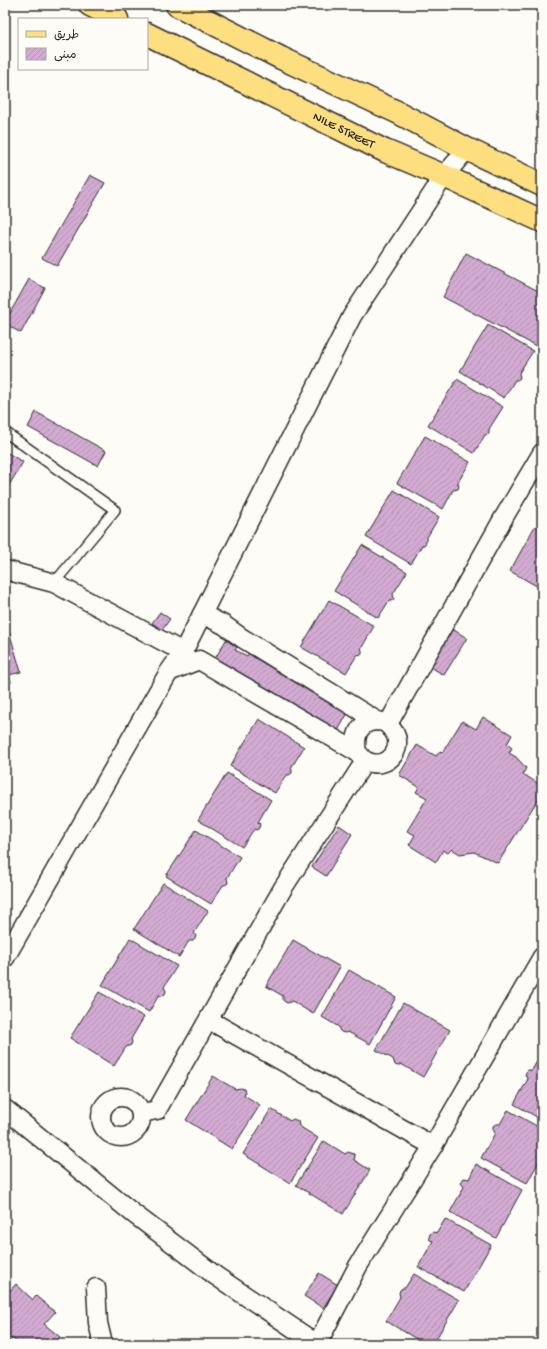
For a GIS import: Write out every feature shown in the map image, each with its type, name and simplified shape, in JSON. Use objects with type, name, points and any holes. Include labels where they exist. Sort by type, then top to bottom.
[{"type":"main road","points":[[90,5],[115,18]]},
{"type":"main road","points":[[176,5],[281,58],[397,112],[467,149],[542,184]]},
{"type":"main road","name":"NILE STREET","points":[[148,34],[386,151],[542,221]]},
{"type":"street","points":[[5,958],[183,652],[352,316],[444,176],[467,149]]},
{"type":"street","points":[[382,722],[500,523],[540,462]]},
{"type":"street","points":[[5,570],[54,584],[183,652]]},
{"type":"street","points":[[170,672],[199,660],[376,764],[386,761],[395,754],[398,743],[396,732],[382,722],[242,638],[224,624],[202,614]]},
{"type":"street","points":[[361,756],[355,742],[358,731],[366,723],[382,722]]},
{"type":"street","points":[[141,1113],[157,1110],[283,888],[361,756]]},
{"type":"street","points":[[5,1109],[134,1214],[216,1276],[317,1344],[358,1266],[433,1146],[542,957]]},
{"type":"street","points":[[208,1020],[433,1146]]},
{"type":"street","points":[[96,1288],[98,1323],[103,1344]]},
{"type":"lane","points":[[5,432],[115,510],[54,584]]},
{"type":"building","points":[[90,175],[105,183],[57,266],[42,258]]},
{"type":"building","points":[[466,253],[542,293],[542,334],[536,346],[443,297]]},
{"type":"building","points":[[29,279],[45,288],[21,333],[5,324],[5,322]]},
{"type":"building","points":[[488,325],[533,351],[519,373],[520,378],[515,380],[504,398],[460,371]]},
{"type":"building","points":[[457,379],[503,407],[489,429],[489,434],[485,435],[474,453],[428,425]]},
{"type":"building","points":[[36,412],[106,451],[98,466],[28,427]]},
{"type":"building","points":[[425,436],[470,462],[457,484],[459,485],[458,489],[453,490],[443,509],[397,483]]},
{"type":"building","points":[[6,452],[23,462],[5,492],[5,454]]},
{"type":"building","points":[[394,490],[439,517],[426,539],[426,543],[422,545],[411,564],[366,537]]},
{"type":"building","points":[[535,526],[542,530],[542,589],[510,571]]},
{"type":"building","points":[[362,545],[407,572],[393,594],[394,599],[389,601],[378,618],[334,591]]},
{"type":"building","points":[[329,600],[374,626],[361,649],[362,654],[357,655],[346,673],[301,647]]},
{"type":"building","points":[[160,612],[170,619],[162,630],[152,623]]},
{"type":"building","points":[[452,629],[467,638],[444,675],[429,666]]},
{"type":"building","points":[[9,631],[21,672],[9,675],[11,682],[5,694],[5,632]]},
{"type":"building","points":[[226,640],[237,647],[235,650],[247,656],[249,653],[349,711],[336,734],[213,662]]},
{"type":"building","points":[[483,717],[512,735],[507,744],[512,748],[509,753],[516,757],[526,768],[523,774],[542,786],[542,793],[498,863],[474,852],[460,854],[452,849],[448,853],[443,850],[436,862],[409,845],[415,835],[407,831],[427,798],[416,792],[419,787],[399,775],[417,745],[436,756],[440,751],[442,753],[462,721],[476,729]]},
{"type":"building","points":[[259,719],[304,747],[291,768],[292,773],[286,775],[275,793],[230,766]]},
{"type":"building","points":[[227,773],[271,800],[258,822],[260,824],[259,828],[257,830],[254,829],[242,847],[198,820]]},
{"type":"building","points":[[339,825],[352,834],[326,876],[312,867]]},
{"type":"building","points":[[196,830],[240,857],[227,878],[228,883],[223,885],[211,904],[166,876]]},
{"type":"building","points":[[163,883],[208,911],[194,933],[196,936],[195,939],[193,941],[189,941],[179,957],[134,929]]},
{"type":"building","points":[[130,938],[177,966],[164,987],[166,991],[165,994],[162,996],[159,995],[149,1012],[102,985]]},
{"type":"building","points":[[293,940],[340,967],[313,1014],[292,1001],[288,1003],[285,1002],[283,1000],[283,996],[266,986]]},
{"type":"building","points":[[349,970],[396,997],[370,1044],[348,1032],[341,1032],[339,1027],[322,1017]]},
{"type":"building","points":[[99,992],[144,1017],[131,1039],[131,1045],[126,1047],[114,1066],[70,1038]]},
{"type":"building","points":[[403,1003],[450,1030],[423,1077],[401,1064],[398,1066],[395,1065],[393,1059],[376,1050]]},
{"type":"building","points":[[540,1056],[542,1057],[542,1120],[514,1104],[528,1079],[525,1075],[526,1072],[528,1070],[532,1070]]},
{"type":"building","points":[[213,1076],[235,1089],[244,1089],[244,1095],[260,1105],[232,1149],[186,1120]]},
{"type":"building","points":[[271,1109],[290,1121],[293,1119],[298,1121],[299,1126],[318,1138],[290,1183],[243,1154]]},
{"type":"building","points":[[508,1110],[542,1129],[542,1156],[527,1183],[481,1158],[495,1133],[493,1126],[500,1124]]},
{"type":"building","points":[[324,1141],[345,1154],[348,1152],[354,1154],[354,1160],[370,1170],[343,1214],[296,1185]]},
{"type":"building","points":[[476,1164],[522,1190],[496,1238],[450,1212],[464,1187],[461,1183],[462,1180],[464,1178],[469,1179]]},
{"type":"building","points":[[445,1219],[491,1245],[464,1292],[418,1267],[433,1241],[430,1240],[430,1234],[433,1232],[437,1233]]},
{"type":"building","points":[[319,1273],[338,1285],[323,1308],[304,1296]]},
{"type":"building","points":[[414,1274],[459,1300],[433,1344],[425,1344],[386,1321],[400,1297],[400,1290],[405,1288]]},
{"type":"building","points":[[16,1284],[33,1300],[36,1296],[55,1312],[44,1324],[60,1337],[54,1344],[19,1344],[12,1338],[7,1344],[5,1344],[5,1296]]}]
